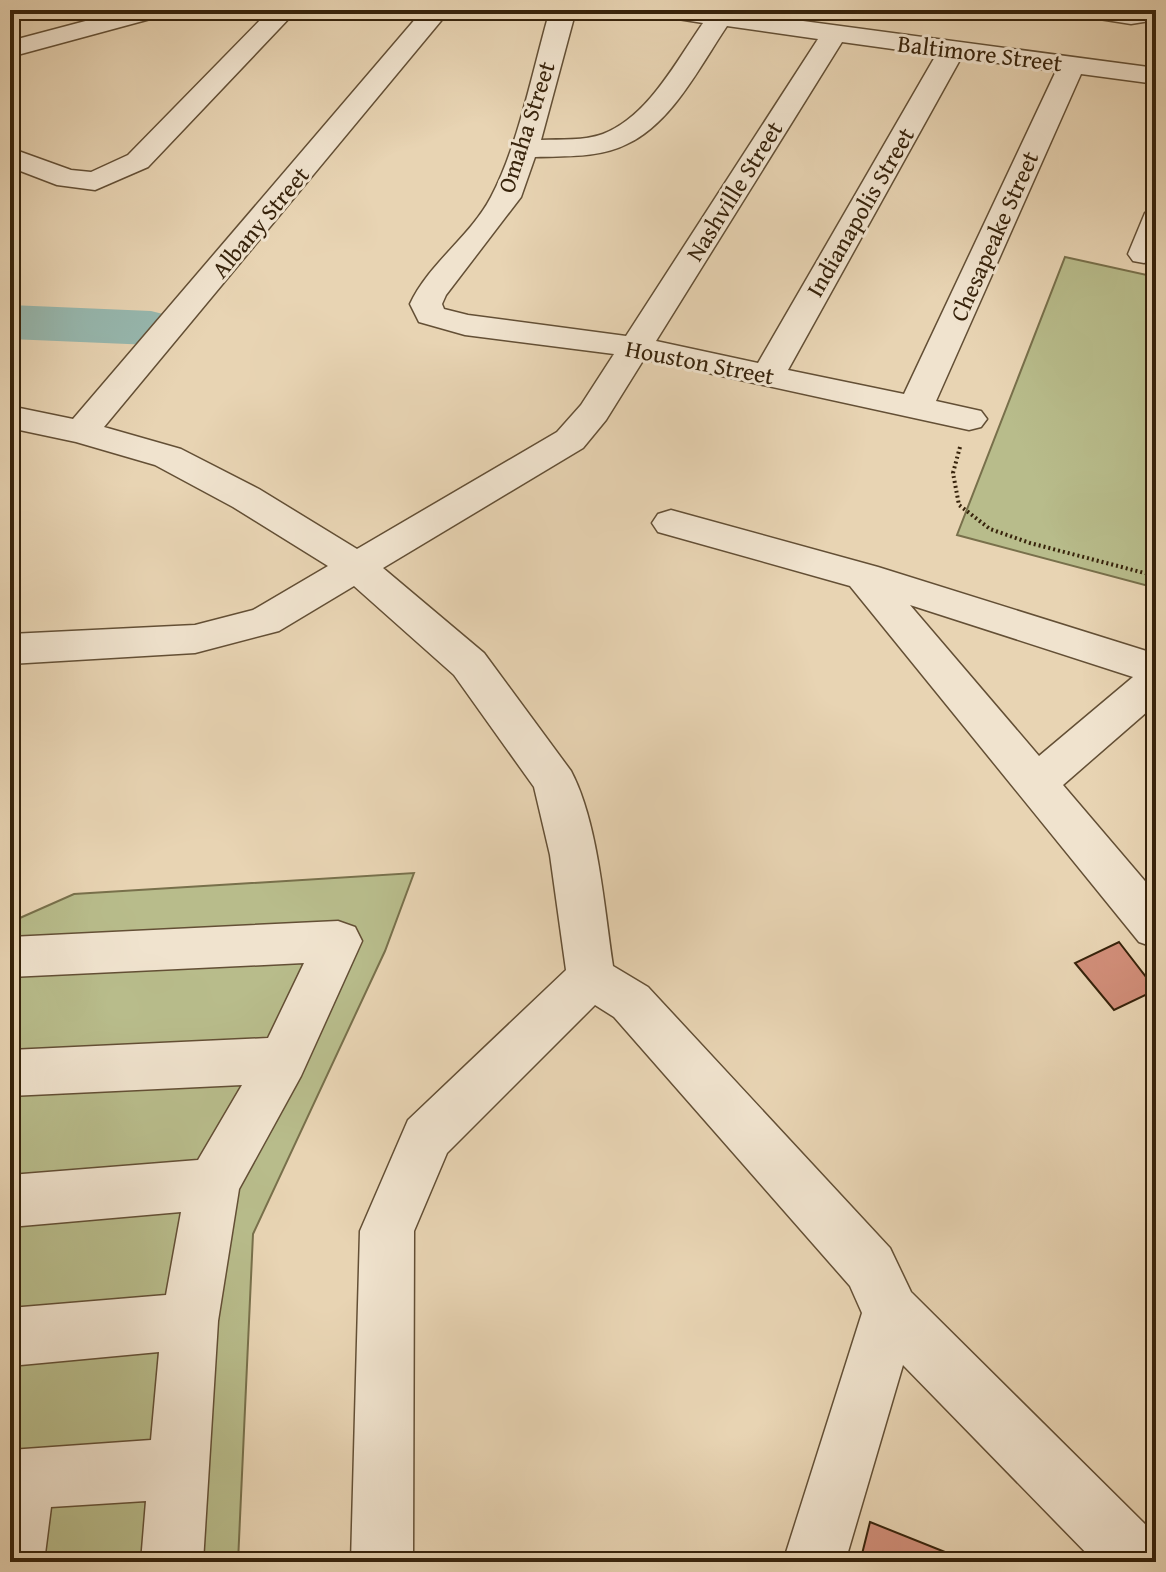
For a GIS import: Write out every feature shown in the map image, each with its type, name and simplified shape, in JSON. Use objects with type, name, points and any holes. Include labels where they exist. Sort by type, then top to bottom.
[{"type":"street","points":[[10,49],[156,10]]},
{"type":"street","points":[[10,157],[67,179],[95,181],[138,161],[284,10]]},
{"type":"street","name":"Albany Street","points":[[81,432],[437,10]]},
{"type":"street","name":"Omaha Street","points":[[431,315],[426,304],[431,293],[499,208],[524,149],[563,10]]},
{"type":"street","name":"Baltimore Street","points":[[662,10],[1156,76]]},
{"type":"street","points":[[1083,10],[1135,16],[1153,14],[1156,10]]},
{"type":"street","points":[[524,149],[599,144],[627,134],[648,116],[720,18]]},
{"type":"street","name":"Nashville Street","points":[[10,649],[195,639],[265,621],[570,440],[594,412],[833,35]]},
{"type":"street","name":"Indianapolis Street","points":[[768,375],[952,50]]},
{"type":"street","name":"Chesapeake Street","points":[[916,407],[1072,65]]},
{"type":"street","points":[[1144,254],[1156,219]]},
{"type":"street","name":"Houston Street","points":[[431,315],[465,325],[635,347],[969,419]]},
{"type":"street","points":[[10,417],[81,432],[168,457],[246,498],[356,566],[469,664],[555,783],[573,855],[591,977],[631,1002],[870,1267],[891,1312],[1139,1562]]},
{"type":"street","points":[[671,523],[864,576],[1156,669]]},
{"type":"street","points":[[864,576],[1156,928]]},
{"type":"street","points":[[1036,783],[1156,681]]},
{"type":"street","points":[[10,957],[338,941],[283,1060],[213,1184],[190,1321],[172,1562]]},
{"type":"street","points":[[382,1562],[387,1231],[427,1137],[591,977]]},
{"type":"street","points":[[10,1073],[283,1060]]},
{"type":"street","points":[[10,1201],[213,1184]]},
{"type":"street","points":[[814,1562],[891,1312]]},
{"type":"street","points":[[10,1337],[190,1321]]},
{"type":"street","points":[[13,1562],[17,1480],[180,1468]]},
{"type":"path","points":[[969,419],[953,473],[959,505],[990,529],[1003,534],[1156,576]]},
{"type":"green space","points":[[1065,257],[1156,277],[1156,588],[957,535]]},
{"type":"green space","points":[[414,873],[385,951],[253,1234],[238,1562],[10,1562],[10,919],[13,921],[74,894]]},
{"type":"building","points":[[1119,942],[1156,990],[1114,1010],[1075,963]]},
{"type":"building","points":[[870,1522],[965,1560],[965,1562],[860,1562]]},
{"type":"waterway","points":[[10,322],[151,328]]}]
